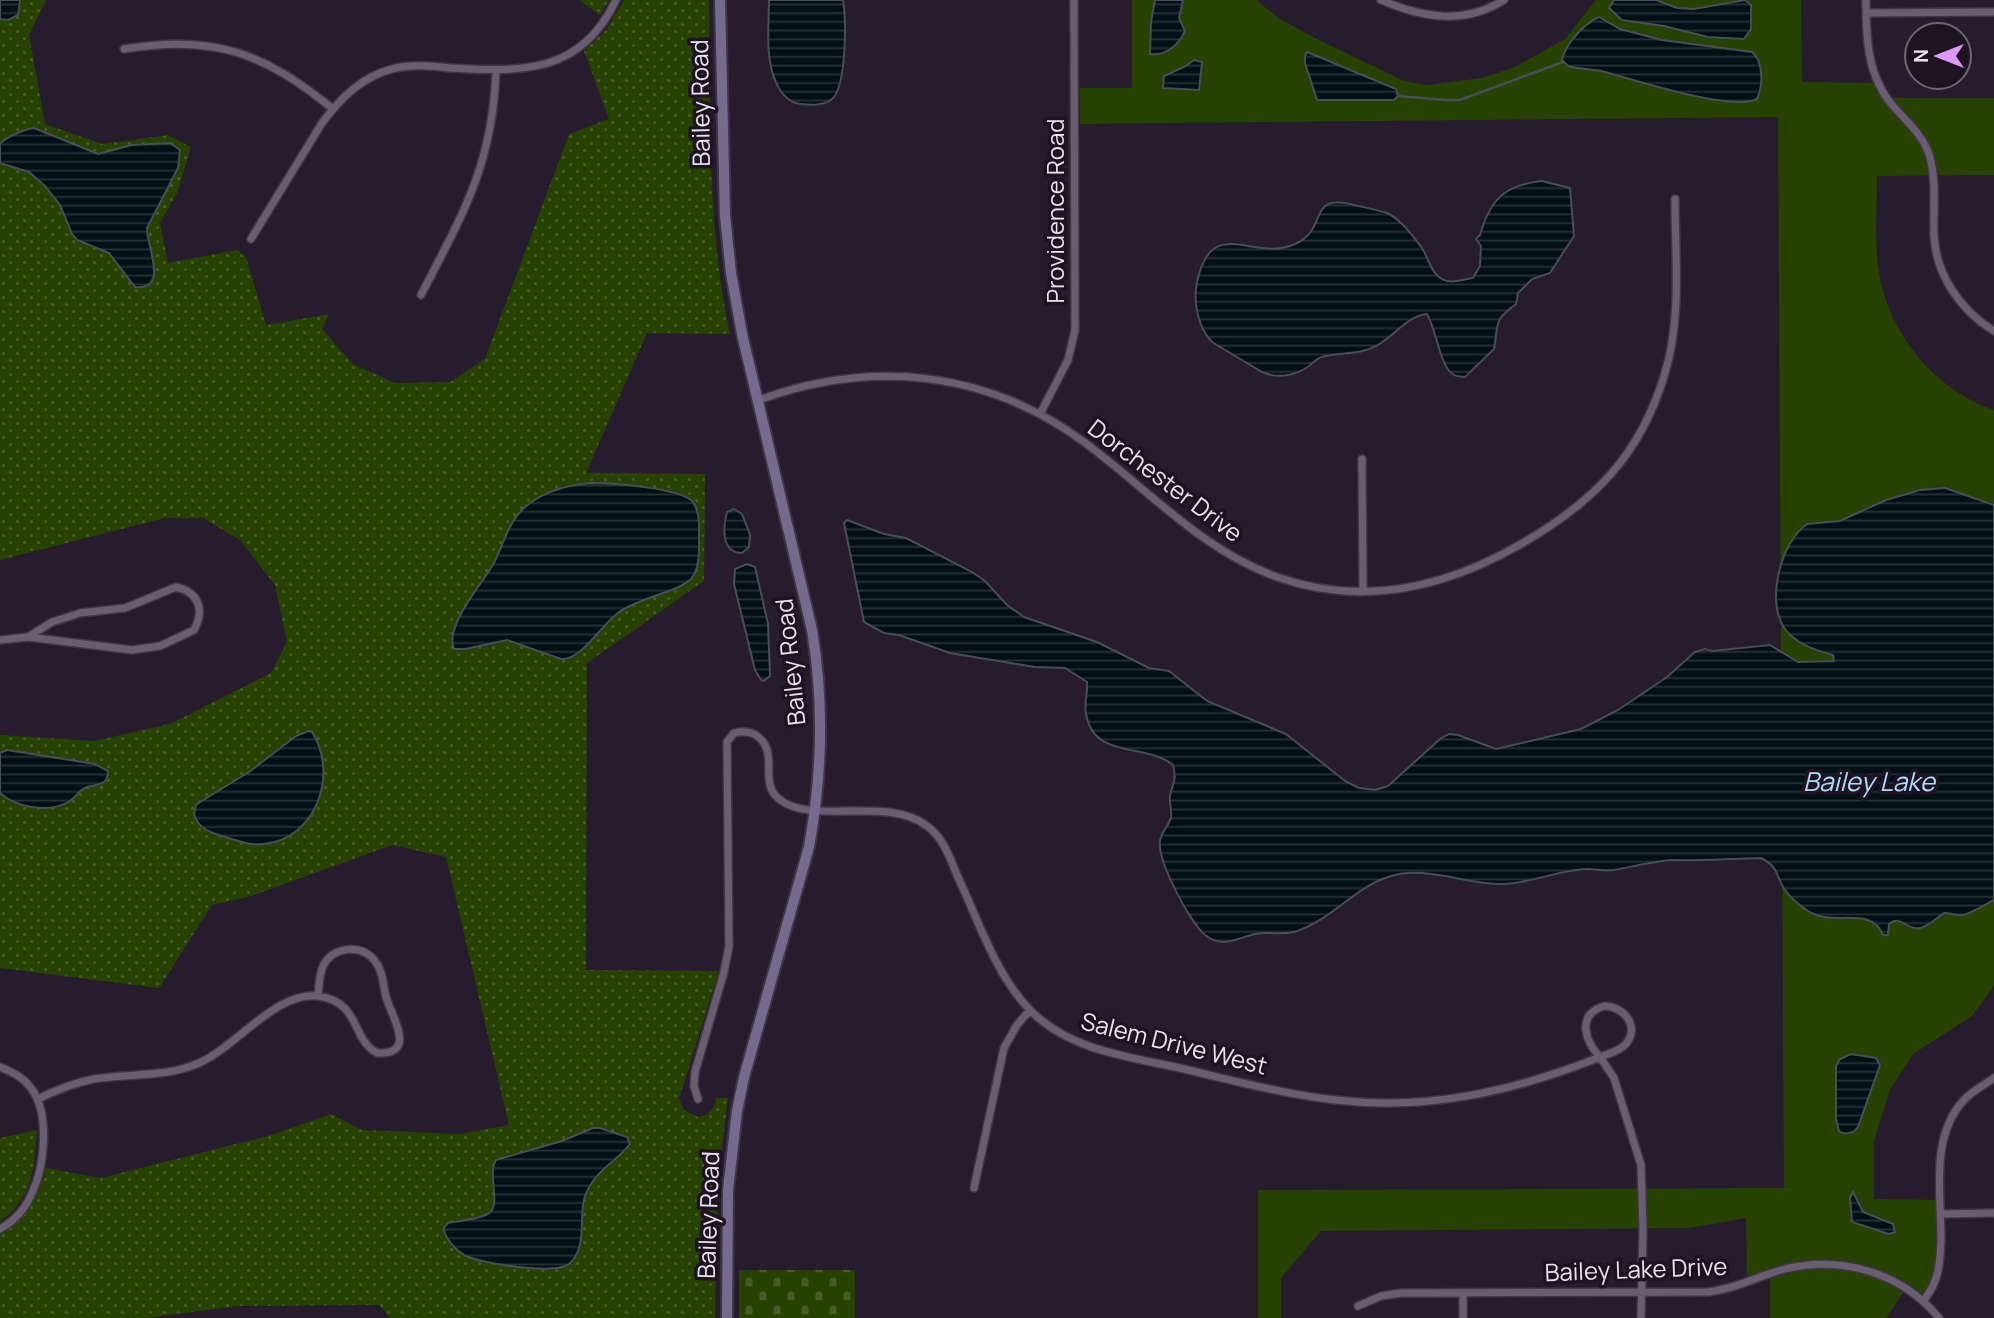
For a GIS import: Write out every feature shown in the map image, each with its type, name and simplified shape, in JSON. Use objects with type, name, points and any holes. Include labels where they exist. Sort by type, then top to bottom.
[{"type":"main road","name":"Bailey Road","points":[[720,0],[727,237],[738,313],[803,586],[816,653],[820,732],[815,810],[804,868],[739,1102],[728,1190],[727,1318]]},
{"type":"street","points":[[251,239],[300,156],[333,109],[358,85],[392,69],[416,65],[496,70],[540,66],[575,50],[597,31],[616,0]]},
{"type":"street","name":"Providence Road","points":[[1040,414],[1064,369],[1075,330],[1074,0]]},
{"type":"street","points":[[1381,0],[1409,12],[1440,17],[1476,13],[1504,0]]},
{"type":"street","points":[[1866,0],[1868,52],[1878,83],[1886,97],[1917,132],[1929,156],[1934,178],[1934,238],[1945,278],[1969,313],[1994,331]]},
{"type":"street","points":[[1866,13],[1994,12]]},
{"type":"street","points":[[124,49],[153,44],[186,44],[216,47],[242,54],[281,70],[333,109]]},
{"type":"street","points":[[421,295],[462,218],[480,174],[492,121],[496,70]]},
{"type":"street","name":"Dorchester Drive","points":[[759,400],[784,391],[836,380],[872,376],[928,378],[974,388],[1040,414],[1084,442],[1209,543],[1242,563],[1297,583],[1333,589],[1386,591],[1427,585],[1459,575],[1499,557],[1549,528],[1574,510],[1606,480],[1629,452],[1655,402],[1673,339],[1676,312],[1675,199]]},
{"type":"street","points":[[1362,459],[1363,591]]},
{"type":"street","points":[[0,640],[28,637],[131,650],[148,649],[173,641],[194,630],[200,614],[200,604],[185,589],[168,589],[125,608],[79,613],[52,622],[28,637]]},
{"type":"street","name":"Salem Drive West","points":[[698,1099],[693,1083],[695,1072],[729,946],[726,745],[730,736],[737,732],[754,734],[767,746],[770,759],[769,782],[775,796],[788,805],[815,810],[902,814],[919,820],[933,831],[946,850],[1009,984],[1030,1010],[1066,1037],[1095,1048],[1293,1094],[1354,1102],[1432,1102],[1486,1094],[1545,1078],[1600,1057],[1618,1050],[1629,1040],[1631,1025],[1618,1008],[1597,1008],[1587,1018],[1587,1039],[1600,1057]]},
{"type":"street","points":[[38,1099],[81,1082],[166,1073],[200,1063],[284,1004],[303,996],[318,996],[347,1010],[370,1050],[377,1053],[390,1052],[398,1044],[400,1033],[387,999],[381,971],[378,964],[364,952],[346,950],[330,957],[322,970],[318,996]]},
{"type":"street","points":[[974,1188],[1004,1048],[1017,1025],[1030,1010]]},
{"type":"street","points":[[1600,1057],[1614,1077],[1639,1156],[1643,1189],[1641,1318]]},
{"type":"street","points":[[0,1067],[24,1080],[38,1099],[44,1119],[36,1184],[26,1204],[12,1221],[0,1229]]},
{"type":"street","points":[[1924,1300],[1933,1288],[1940,1268],[1941,1155],[1946,1128],[1964,1100],[1994,1078]]},
{"type":"street","points":[[1941,1213],[1994,1213]]},
{"type":"street","name":"Bailey Lake Drive","points":[[1357,1306],[1387,1294],[1717,1291],[1740,1286],[1791,1267],[1829,1264],[1882,1275],[1907,1287],[1924,1300],[1939,1318]]},
{"type":"street","points":[[1463,1293],[1463,1318]]},
{"type":"green space","points":[[0,0],[46,0],[29,35],[45,124],[102,144],[168,135],[191,147],[178,191],[160,223],[168,263],[237,250],[246,257],[266,325],[329,314],[322,329],[353,364],[395,383],[450,382],[485,359],[569,134],[609,119],[584,51],[606,30],[624,0],[709,0],[713,209],[722,293],[730,334],[647,333],[586,473],[705,474],[704,581],[587,663],[586,970],[719,971],[679,1099],[684,1110],[698,1117],[711,1111],[716,1098],[728,1098],[718,1179],[715,1318],[391,1318],[379,1305],[237,1306],[146,1318],[0,1318],[0,1234],[29,1206],[46,1168],[101,1178],[268,1136],[331,1114],[362,1130],[459,1134],[509,1125],[446,857],[392,845],[251,896],[212,905],[159,988],[0,968],[0,735],[94,741],[170,724],[271,673],[287,642],[275,585],[240,540],[203,518],[165,518],[0,560]]},
{"type":"green space","points":[[579,0],[609,0],[600,15]]},
{"type":"green space","points":[[1132,0],[1256,0],[1280,19],[1317,39],[1404,81],[1427,85],[1482,78],[1515,67],[1565,39],[1596,0],[1801,0],[1802,82],[1878,83],[1886,98],[1994,98],[1994,175],[1877,176],[1876,243],[1879,270],[1887,304],[1896,324],[1922,361],[1938,377],[1955,391],[1994,410],[1994,986],[1972,1016],[1913,1054],[1890,1090],[1874,1141],[1874,1199],[1941,1200],[1941,1258],[1924,1300],[1907,1287],[1886,1318],[1770,1318],[1770,1274],[1747,1283],[1746,1218],[1690,1228],[1321,1231],[1281,1278],[1281,1318],[1258,1318],[1258,1190],[1784,1188],[1778,117],[1080,124],[1080,88],[1132,88]]},
{"type":"green space","points":[[37,1130],[33,1170],[26,1192],[0,1222],[0,1138]]},
{"type":"green space","points":[[739,1270],[855,1270],[855,1318],[739,1318]]},
{"type":"water","points":[[0,0],[20,0],[18,15],[8,20],[0,19]]},
{"type":"water","points":[[769,0],[843,0],[843,67],[837,92],[829,101],[809,105],[796,103],[788,99],[779,88],[772,71],[769,51]]},
{"type":"water","points":[[1155,0],[1183,0],[1179,18],[1185,31],[1171,48],[1150,54],[1151,22]]},
{"type":"water","points":[[1614,0],[1656,0],[1677,8],[1694,9],[1745,0],[1751,5],[1751,29],[1744,39],[1708,37],[1664,26],[1622,20],[1609,8]]},
{"type":"water","points":[[1599,17],[1620,29],[1662,40],[1752,52],[1759,62],[1761,74],[1757,99],[1744,102],[1705,98],[1601,71],[1568,66],[1562,60],[1567,47],[1582,29]]},
{"type":"water","points":[[1307,52],[1396,89],[1398,96],[1394,100],[1317,100],[1305,63]]},
{"type":"water","points":[[1194,60],[1202,62],[1199,90],[1163,88],[1164,76]]},
{"type":"water","points":[[34,128],[98,154],[132,145],[170,143],[180,150],[178,168],[147,228],[154,274],[146,286],[135,287],[109,253],[77,240],[60,205],[29,172],[0,163],[2,142],[15,134]]},
{"type":"water","points":[[1542,181],[1570,188],[1574,236],[1550,273],[1532,279],[1518,293],[1516,304],[1500,319],[1494,349],[1465,377],[1456,376],[1449,371],[1427,314],[1413,319],[1370,349],[1318,358],[1298,372],[1280,376],[1262,372],[1212,342],[1203,330],[1196,306],[1197,282],[1204,261],[1213,250],[1224,245],[1279,248],[1295,244],[1306,237],[1324,207],[1330,203],[1341,203],[1378,210],[1394,217],[1422,248],[1438,276],[1447,281],[1460,281],[1473,278],[1480,266],[1481,246],[1476,239],[1500,196],[1518,186]]},
{"type":"water","points":[[591,483],[660,490],[685,496],[692,501],[698,518],[699,548],[697,565],[691,579],[677,588],[636,603],[618,613],[584,648],[569,658],[561,659],[507,640],[454,649],[452,640],[459,617],[494,563],[517,516],[545,494]]},
{"type":"water","name":"Bailey Lake","points":[[1945,488],[1994,505],[1994,900],[1965,914],[1944,913],[1920,928],[1893,921],[1889,924],[1888,935],[1883,935],[1871,921],[1825,917],[1807,910],[1789,895],[1773,867],[1761,858],[1668,860],[1613,870],[1577,870],[1503,884],[1430,874],[1402,874],[1376,882],[1321,919],[1297,931],[1260,933],[1224,942],[1212,939],[1199,928],[1183,905],[1160,850],[1161,838],[1171,817],[1170,796],[1175,778],[1173,765],[1162,758],[1122,748],[1099,738],[1091,728],[1086,714],[1087,682],[1065,668],[1035,667],[950,653],[899,635],[884,633],[864,622],[844,523],[847,520],[884,534],[906,538],[972,572],[1024,617],[1097,642],[1149,668],[1169,671],[1207,701],[1286,734],[1345,781],[1359,788],[1375,790],[1388,786],[1449,734],[1496,749],[1581,729],[1618,710],[1667,677],[1695,652],[1705,649],[1712,651],[1770,645],[1798,662],[1834,661],[1833,655],[1813,649],[1794,638],[1779,617],[1776,588],[1783,558],[1790,544],[1807,524],[1840,521],[1886,500],[1920,490]]},
{"type":"water","points":[[734,509],[742,514],[750,535],[749,547],[742,553],[730,549],[725,538],[727,512]]},
{"type":"water","points":[[747,564],[755,567],[768,624],[770,676],[764,681],[755,670],[734,584],[735,569]]},
{"type":"water","points":[[312,732],[320,749],[322,785],[318,802],[297,830],[282,839],[253,844],[213,833],[198,823],[194,814],[196,805],[249,772],[296,736]]},
{"type":"water","points":[[7,750],[95,764],[108,771],[108,776],[101,784],[85,788],[70,801],[60,805],[42,808],[24,805],[0,793],[0,753]]},
{"type":"water","points":[[1851,1054],[1876,1058],[1880,1065],[1858,1127],[1847,1134],[1839,1131],[1836,1119],[1836,1066],[1840,1059]]},
{"type":"water","points":[[593,1128],[627,1137],[630,1144],[589,1187],[583,1204],[579,1248],[570,1263],[550,1268],[502,1265],[466,1256],[452,1244],[444,1232],[448,1223],[479,1218],[492,1210],[496,1160],[562,1141]]},
{"type":"water","points":[[1853,1192],[1863,1212],[1893,1224],[1895,1232],[1889,1234],[1852,1222],[1850,1198]]},
{"type":"waterway","points":[[1398,96],[1460,100],[1563,62]]}]
